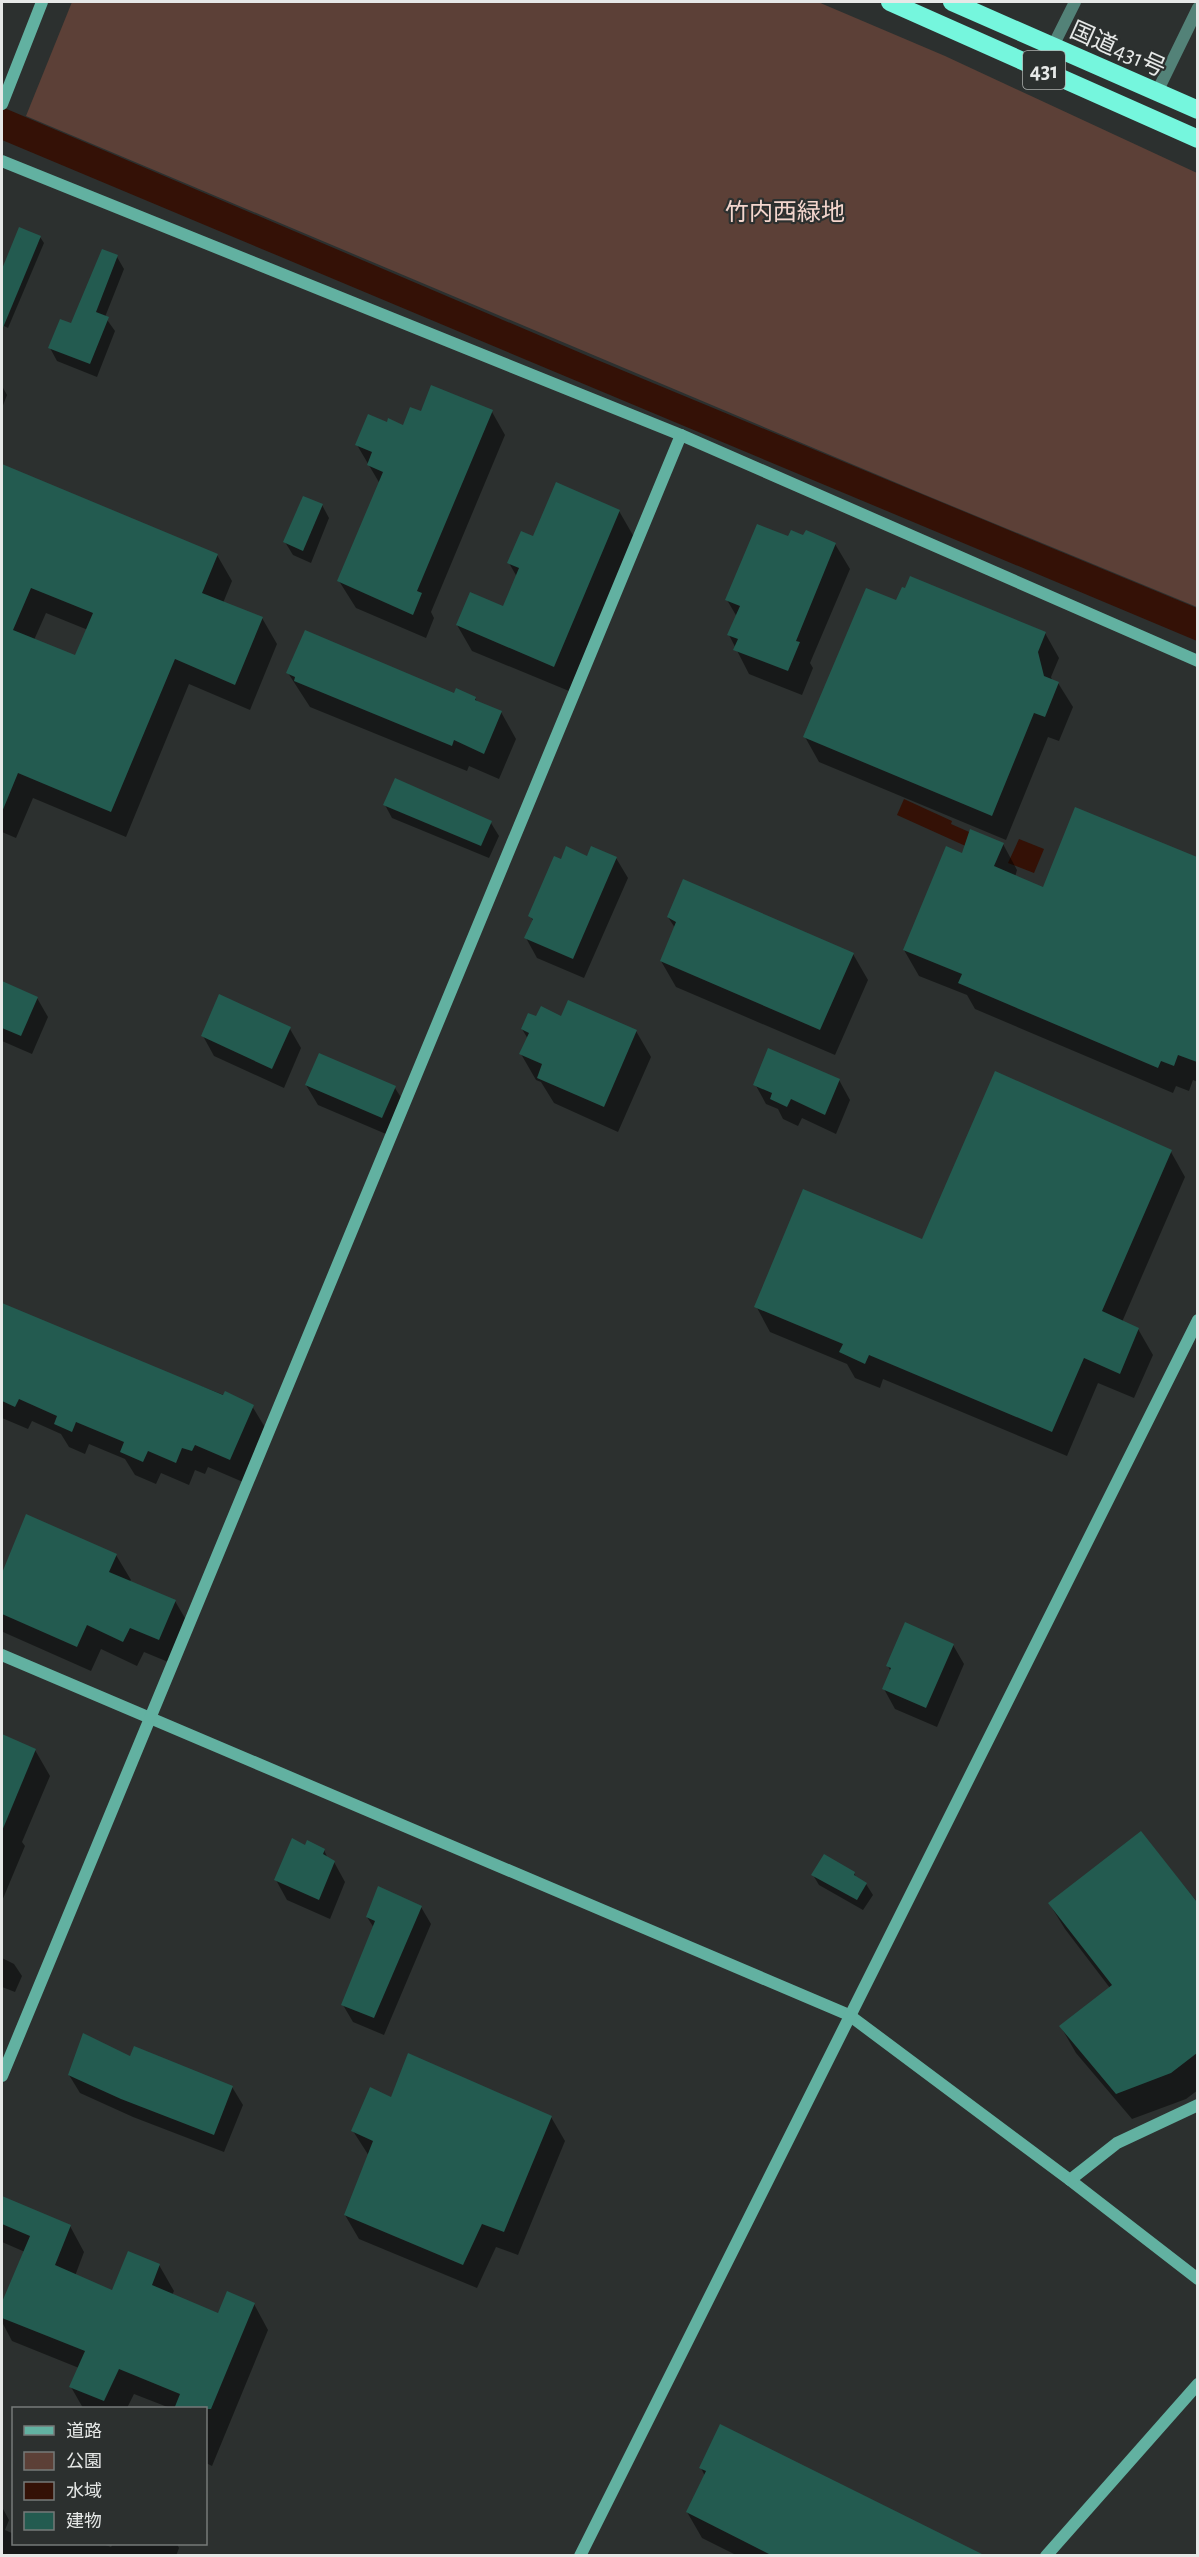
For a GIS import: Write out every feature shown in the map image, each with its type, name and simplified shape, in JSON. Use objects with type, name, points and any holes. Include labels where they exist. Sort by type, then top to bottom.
[{"type":"highway","name":"国道431号","points":[[890,2],[1197,139]]},
{"type":"highway","name":"国道431号","points":[[953,2],[1197,111]]},
{"type":"street","points":[[2,104],[42,2]]},
{"type":"street","points":[[2,161],[681,435],[1197,661]]},
{"type":"street","points":[[2,2076],[681,435]]},
{"type":"street","points":[[580,2556],[1197,1320]]},
{"type":"street","points":[[2,1655],[849,2015],[1071,2180],[1197,2279]]},
{"type":"street","points":[[1071,2180],[1117,2143],[1197,2105]]},
{"type":"street","points":[[1046,2556],[1197,2385]]},
{"type":"lane","points":[[1053,46],[1075,2]]},
{"type":"lane","points":[[1156,92],[1197,8]]},
{"type":"green space","name":"竹内西緑地","points":[[72,2],[818,2],[945,56],[1197,173],[1197,607],[26,116]]},
{"type":"water","points":[[2,107],[595,359],[1197,608],[1197,641],[2,140]]},
{"type":"water","points":[[904,799],[976,835],[970,848],[897,815]]},
{"type":"water","points":[[1019,839],[1044,849],[1034,873],[1008,863]]},
{"type":"building","points":[[19,227],[41,236],[2,330],[2,269]]},
{"type":"building","points":[[102,249],[118,255],[96,312],[109,317],[90,364],[48,348],[60,319],[71,323]]},
{"type":"building","points":[[431,385],[493,410],[417,591],[422,593],[413,615],[337,581],[383,472],[367,465],[372,452],[355,445],[368,414],[387,422],[388,418],[403,425],[410,407],[421,411]]},
{"type":"building","points":[[2,464],[218,554],[202,593],[263,617],[235,685],[175,659],[111,812],[18,773],[2,812]],"holes":[[[31,588],[93,613],[75,655],[13,630]]]},
{"type":"building","points":[[556,482],[620,510],[554,667],[456,625],[470,592],[503,606],[519,568],[507,563],[521,531],[533,536]]},
{"type":"building","points":[[303,496],[323,504],[303,551],[283,542]]},
{"type":"building","points":[[757,524],[788,536],[791,530],[803,535],[806,530],[836,543],[796,641],[800,642],[788,671],[733,650],[738,639],[727,635],[740,606],[725,600]]},
{"type":"building","points":[[910,576],[1046,632],[1038,652],[1044,676],[1059,682],[1045,717],[1034,713],[992,816],[803,737],[866,588],[896,600]]},
{"type":"building","points":[[305,630],[454,693],[456,688],[476,697],[475,700],[502,711],[484,754],[454,740],[452,746],[294,681],[295,677],[286,673]]},
{"type":"building","points":[[395,778],[492,821],[481,846],[383,805]]},
{"type":"building","points":[[1075,807],[1197,857],[1197,1062],[1178,1055],[1174,1066],[1161,1061],[1158,1068],[958,983],[962,974],[903,950],[946,846],[962,853],[970,829],[1004,843],[994,866],[1043,887]]},
{"type":"building","points":[[566,846],[587,856],[591,846],[617,857],[573,959],[524,938],[533,919],[528,916],[554,856],[561,859]]},
{"type":"building","points":[[683,879],[854,953],[820,1030],[660,961],[676,922],[667,917]]},
{"type":"building","points":[[2,981],[38,997],[21,1036],[2,1028]]},
{"type":"building","points":[[219,994],[291,1027],[272,1069],[201,1036]]},
{"type":"building","points":[[568,1000],[637,1030],[604,1107],[537,1078],[542,1064],[519,1054],[529,1033],[521,1029],[528,1013],[536,1016],[541,1006],[561,1016]]},
{"type":"building","points":[[768,1048],[840,1079],[825,1115],[791,1099],[787,1107],[770,1099],[772,1093],[753,1085]]},
{"type":"building","points":[[319,1053],[396,1086],[382,1118],[305,1085]]},
{"type":"building","points":[[995,1071],[1172,1150],[1102,1311],[1139,1328],[1120,1374],[1084,1358],[1052,1432],[869,1355],[865,1364],[839,1352],[843,1344],[754,1307],[803,1189],[922,1239]]},
{"type":"building","points":[[2,1303],[223,1395],[225,1391],[254,1405],[230,1460],[195,1445],[192,1451],[182,1448],[176,1463],[148,1451],[143,1462],[120,1452],[124,1442],[76,1422],[72,1432],[54,1424],[57,1416],[19,1399],[15,1407],[2,1401]]},
{"type":"building","points":[[26,1514],[117,1554],[109,1572],[176,1600],[159,1640],[130,1628],[123,1642],[87,1625],[77,1647],[2,1614],[2,1573]]},
{"type":"building","points":[[905,1622],[954,1644],[926,1708],[882,1689],[891,1668],[886,1666]]},
{"type":"building","points":[[2,1734],[36,1749],[2,1831]]},
{"type":"building","points":[[1141,1831],[1197,1902],[1197,2053],[1171,2073],[1116,2094],[1059,2026],[1112,1985],[1048,1903]]},
{"type":"building","points":[[292,1838],[305,1845],[307,1840],[325,1849],[323,1854],[335,1861],[319,1900],[274,1880]]},
{"type":"building","points":[[824,1854],[855,1872],[854,1875],[867,1883],[857,1900],[811,1875]]},
{"type":"building","points":[[378,1886],[422,1906],[374,2018],[341,2005],[375,1921],[366,1917]]},
{"type":"building","points":[[83,2033],[130,2056],[134,2046],[233,2086],[214,2135],[121,2099],[68,2075]]},
{"type":"building","points":[[408,2053],[552,2116],[504,2232],[482,2224],[463,2265],[344,2215],[373,2141],[351,2131],[370,2087],[391,2097]]},
{"type":"building","points":[[2,2196],[71,2225],[55,2265],[112,2290],[128,2251],[160,2264],[152,2285],[218,2313],[227,2291],[255,2303],[211,2409],[175,2407],[180,2394],[119,2369],[104,2401],[69,2387],[85,2351],[2,2318],[2,2302],[30,2236],[2,2224]]},
{"type":"building","points":[[720,2424],[986,2556],[773,2556],[686,2512],[706,2471],[699,2468]]}]
